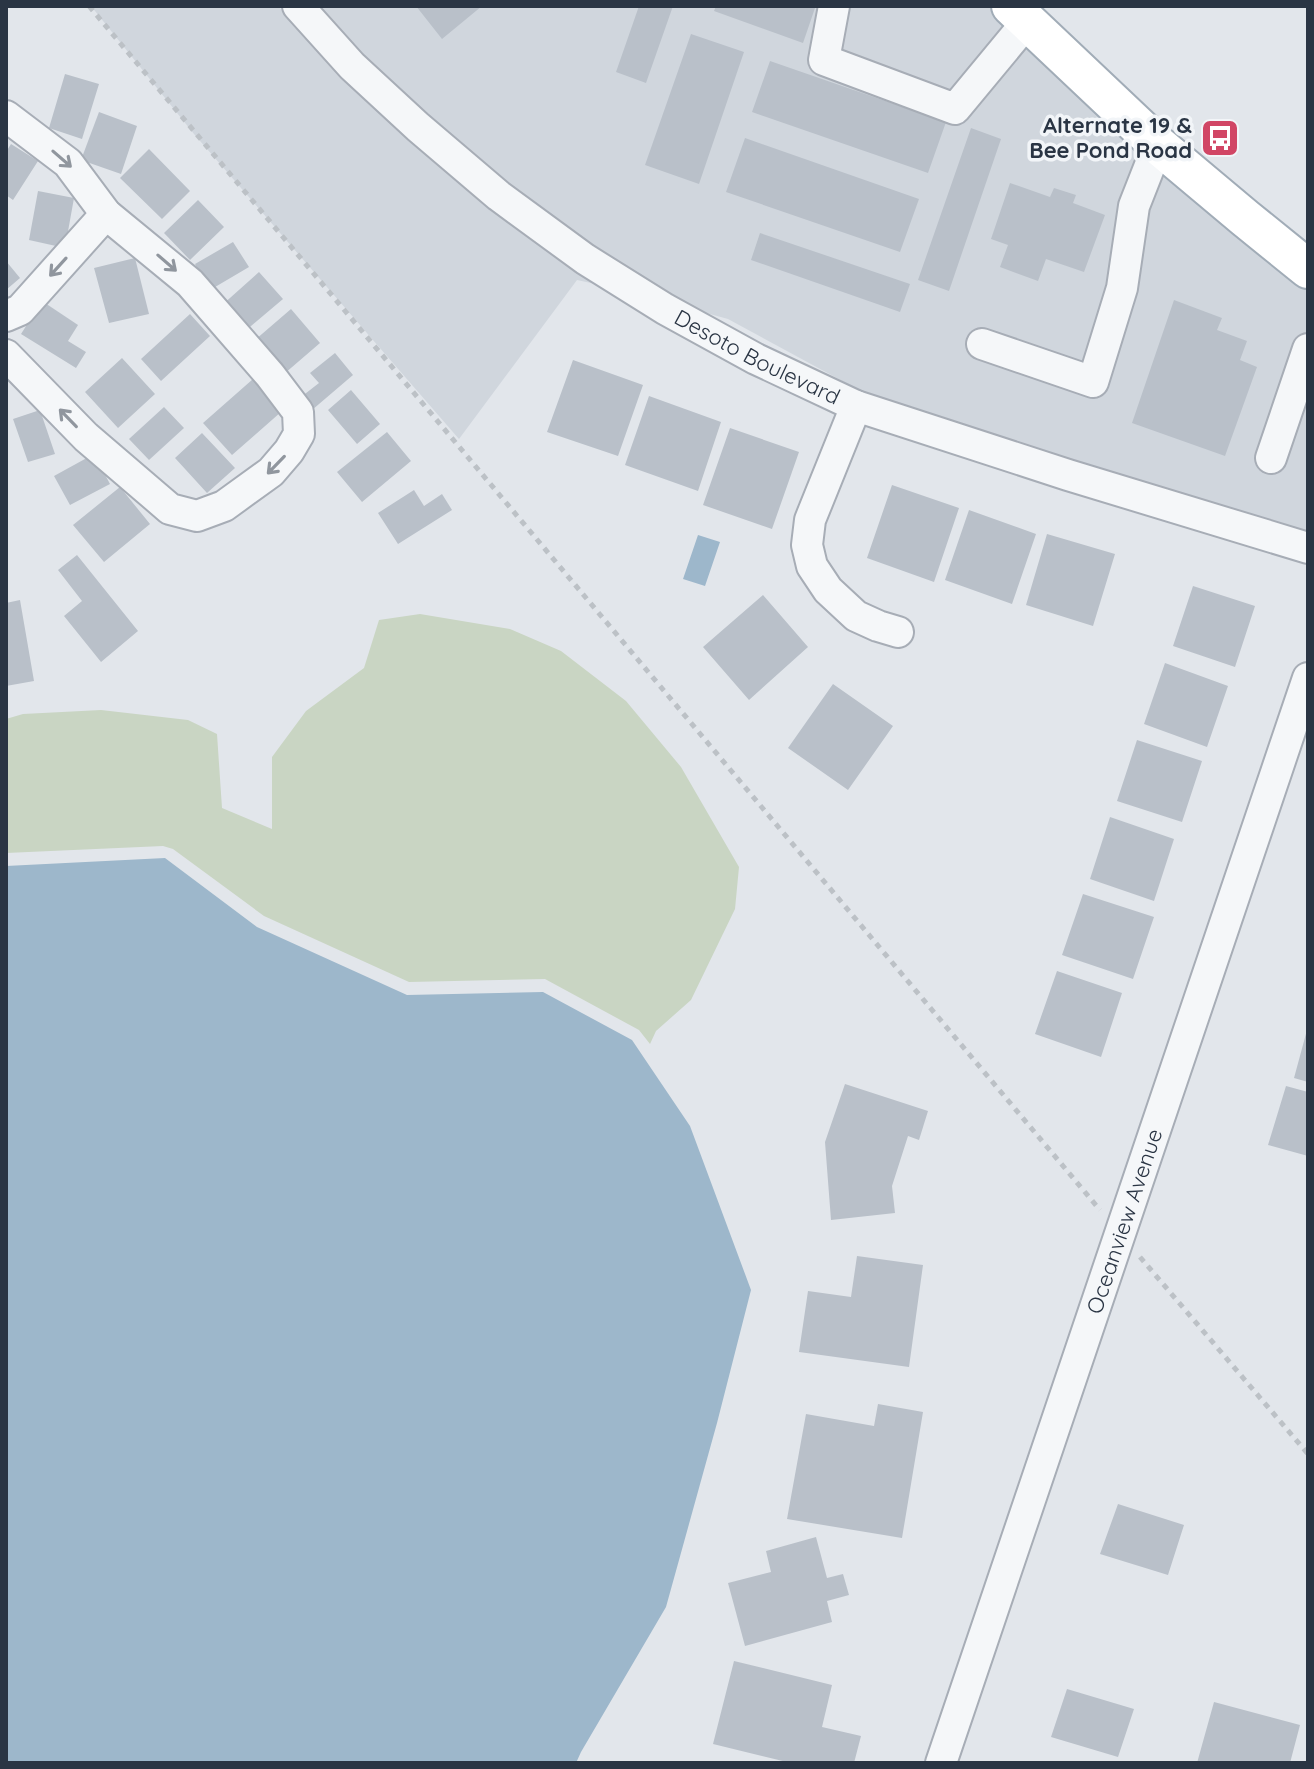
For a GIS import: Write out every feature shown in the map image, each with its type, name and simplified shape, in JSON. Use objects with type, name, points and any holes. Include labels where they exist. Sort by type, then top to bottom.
[{"type":"main road","points":[[1019,14],[1158,145],[1308,269]]},
{"type":"street","name":"Desoto Boulevard","points":[[298,6],[352,66],[499,196],[585,259],[665,309],[756,359],[856,406],[1308,548]]},
{"type":"street","points":[[834,6],[824,60],[955,109],[1019,14]]},
{"type":"street","points":[[6,116],[68,163],[106,214],[190,283],[298,412],[299,434],[271,472],[224,506],[197,516],[170,509],[86,437],[6,355]]},
{"type":"street","points":[[982,344],[1093,382],[1122,288],[1134,206],[1158,145]]},
{"type":"street","points":[[6,316],[20,310],[106,214]]},
{"type":"street","points":[[1271,458],[1308,349]]},
{"type":"street","points":[[856,406],[810,520],[807,545],[812,566],[828,590],[856,616],[898,632]]},
{"type":"street","name":"Oceanview Avenue","points":[[941,1763],[1308,678]]},
{"type":"path","points":[[89,6],[1308,1454]]},
{"type":"shaded area","points":[[91,6],[278,6],[340,75],[407,138],[488,207],[600,285],[577,280],[459,439],[194,134]]},
{"type":"shaded area","points":[[317,6],[990,6],[1047,62],[1235,229],[1308,288],[1308,532],[870,396],[728,319],[699,311],[594,247],[509,185],[429,117],[364,56]]},
{"type":"green space","points":[[420,614],[510,629],[561,651],[626,701],[681,767],[739,867],[735,909],[691,1000],[656,1031],[650,1044],[639,1030],[545,979],[409,982],[264,916],[173,849],[163,846],[6,853],[6,719],[23,714],[101,710],[188,720],[217,734],[222,808],[272,829],[272,757],[306,711],[364,668],[379,620]]},
{"type":"water","points":[[698,535],[720,542],[705,586],[683,579]]},
{"type":"water","points":[[165,858],[257,927],[407,995],[543,992],[632,1040],[690,1126],[751,1290],[666,1607],[576,1763],[6,1763],[6,866]]},
{"type":"building","points":[[416,6],[482,6],[442,39]]},
{"type":"building","points":[[639,6],[673,6],[646,83],[616,72]]},
{"type":"building","points":[[716,6],[815,8],[803,43],[714,11]]},
{"type":"building","points":[[691,34],[744,52],[699,184],[645,165]]},
{"type":"building","points":[[770,61],[946,122],[928,173],[752,112]]},
{"type":"building","points":[[65,74],[99,84],[82,139],[49,128]]},
{"type":"building","points":[[99,112],[137,126],[121,174],[81,160]]},
{"type":"building","points":[[971,128],[1001,139],[949,291],[918,280]]},
{"type":"building","points":[[745,138],[919,199],[900,252],[726,192]]},
{"type":"building","points":[[11,144],[38,161],[13,200],[6,195],[6,152]]},
{"type":"building","points":[[149,149],[190,191],[162,219],[120,178]]},
{"type":"building","points":[[1010,183],[1050,197],[1054,188],[1076,195],[1073,203],[1105,215],[1084,272],[1046,259],[1038,281],[1000,267],[1008,245],[991,239]]},
{"type":"building","points":[[38,191],[74,198],[65,248],[29,240]]},
{"type":"building","points":[[198,200],[224,227],[190,260],[164,233]]},
{"type":"building","points":[[760,233],[910,284],[900,312],[751,260]]},
{"type":"building","points":[[233,242],[249,267],[210,290],[195,264]]},
{"type":"building","points":[[135,258],[149,314],[109,323],[94,268]]},
{"type":"building","points":[[6,261],[20,278],[6,290]]},
{"type":"building","points":[[259,272],[283,299],[244,332],[221,306]]},
{"type":"building","points":[[1174,300],[1222,318],[1217,330],[1247,341],[1240,360],[1257,367],[1225,456],[1132,423]]},
{"type":"building","points":[[42,301],[78,325],[68,341],[86,352],[76,368],[21,334]]},
{"type":"building","points":[[291,309],[320,343],[284,374],[255,340]]},
{"type":"building","points":[[190,314],[210,336],[161,381],[141,359]]},
{"type":"building","points":[[335,353],[353,375],[312,410],[301,397],[319,383],[310,373]]},
{"type":"building","points":[[122,358],[155,394],[118,428],[85,392]]},
{"type":"building","points":[[573,360],[643,385],[618,456],[547,432]]},
{"type":"building","points":[[253,379],[281,412],[232,455],[203,423]]},
{"type":"building","points":[[351,390],[380,424],[357,444],[328,410]]},
{"type":"building","points":[[649,396],[721,422],[698,491],[625,465]]},
{"type":"building","points":[[164,407],[184,428],[149,460],[129,439]]},
{"type":"building","points":[[40,410],[55,454],[28,462],[13,419]]},
{"type":"building","points":[[730,428],[799,452],[772,529],[703,505]]},
{"type":"building","points":[[387,432],[411,461],[362,502],[337,472]]},
{"type":"building","points":[[202,433],[235,468],[207,493],[175,458]]},
{"type":"building","points":[[94,454],[110,484],[70,505],[54,476]]},
{"type":"building","points":[[892,485],[959,508],[934,582],[867,558]]},
{"type":"building","points":[[120,487],[150,524],[104,562],[73,525]]},
{"type":"building","points":[[414,490],[424,506],[442,494],[452,510],[398,544],[378,513]]},
{"type":"building","points":[[969,510],[1036,534],[1012,604],[945,580]]},
{"type":"building","points":[[1047,534],[1115,554],[1093,626],[1026,605]]},
{"type":"building","points":[[77,555],[138,631],[101,662],[64,616],[82,601],[58,570]]},
{"type":"building","points":[[1193,586],[1255,606],[1235,667],[1173,646]]},
{"type":"building","points":[[763,595],[808,647],[749,700],[703,647]]},
{"type":"building","points":[[20,600],[34,681],[6,686],[6,603]]},
{"type":"building","points":[[1165,663],[1228,686],[1207,747],[1144,724]]},
{"type":"building","points":[[833,684],[893,726],[848,790],[788,748]]},
{"type":"building","points":[[1137,740],[1202,761],[1182,822],[1117,801]]},
{"type":"building","points":[[1110,817],[1174,839],[1154,901],[1090,879]]},
{"type":"building","points":[[1083,894],[1154,917],[1133,979],[1062,955]]},
{"type":"building","points":[[1057,971],[1122,993],[1101,1057],[1035,1034]]},
{"type":"building","points":[[1308,1030],[1308,1082],[1294,1078]]},
{"type":"building","points":[[845,1084],[928,1111],[919,1140],[908,1136],[892,1186],[895,1213],[831,1220],[825,1142]]},
{"type":"building","points":[[1286,1086],[1308,1092],[1308,1156],[1268,1145]]},
{"type":"building","points":[[857,1256],[923,1265],[909,1367],[799,1352],[808,1291],[851,1297]]},
{"type":"building","points":[[878,1404],[923,1412],[902,1538],[787,1519],[806,1414],[874,1426]]},
{"type":"building","points":[[1118,1504],[1184,1525],[1168,1575],[1100,1554]]},
{"type":"building","points":[[816,1537],[827,1578],[843,1574],[849,1595],[827,1601],[832,1622],[745,1646],[728,1583],[771,1572],[766,1551]]},
{"type":"building","points":[[734,1661],[832,1685],[822,1727],[861,1736],[854,1763],[791,1763],[713,1744]]},
{"type":"building","points":[[1067,1689],[1134,1709],[1118,1757],[1051,1737]]},
{"type":"building","points":[[1214,1702],[1300,1725],[1290,1763],[1197,1763]]},
{"type":"place","name":"Alternate 19 & Bee Pond Road","points":[[1220,138]]}]
